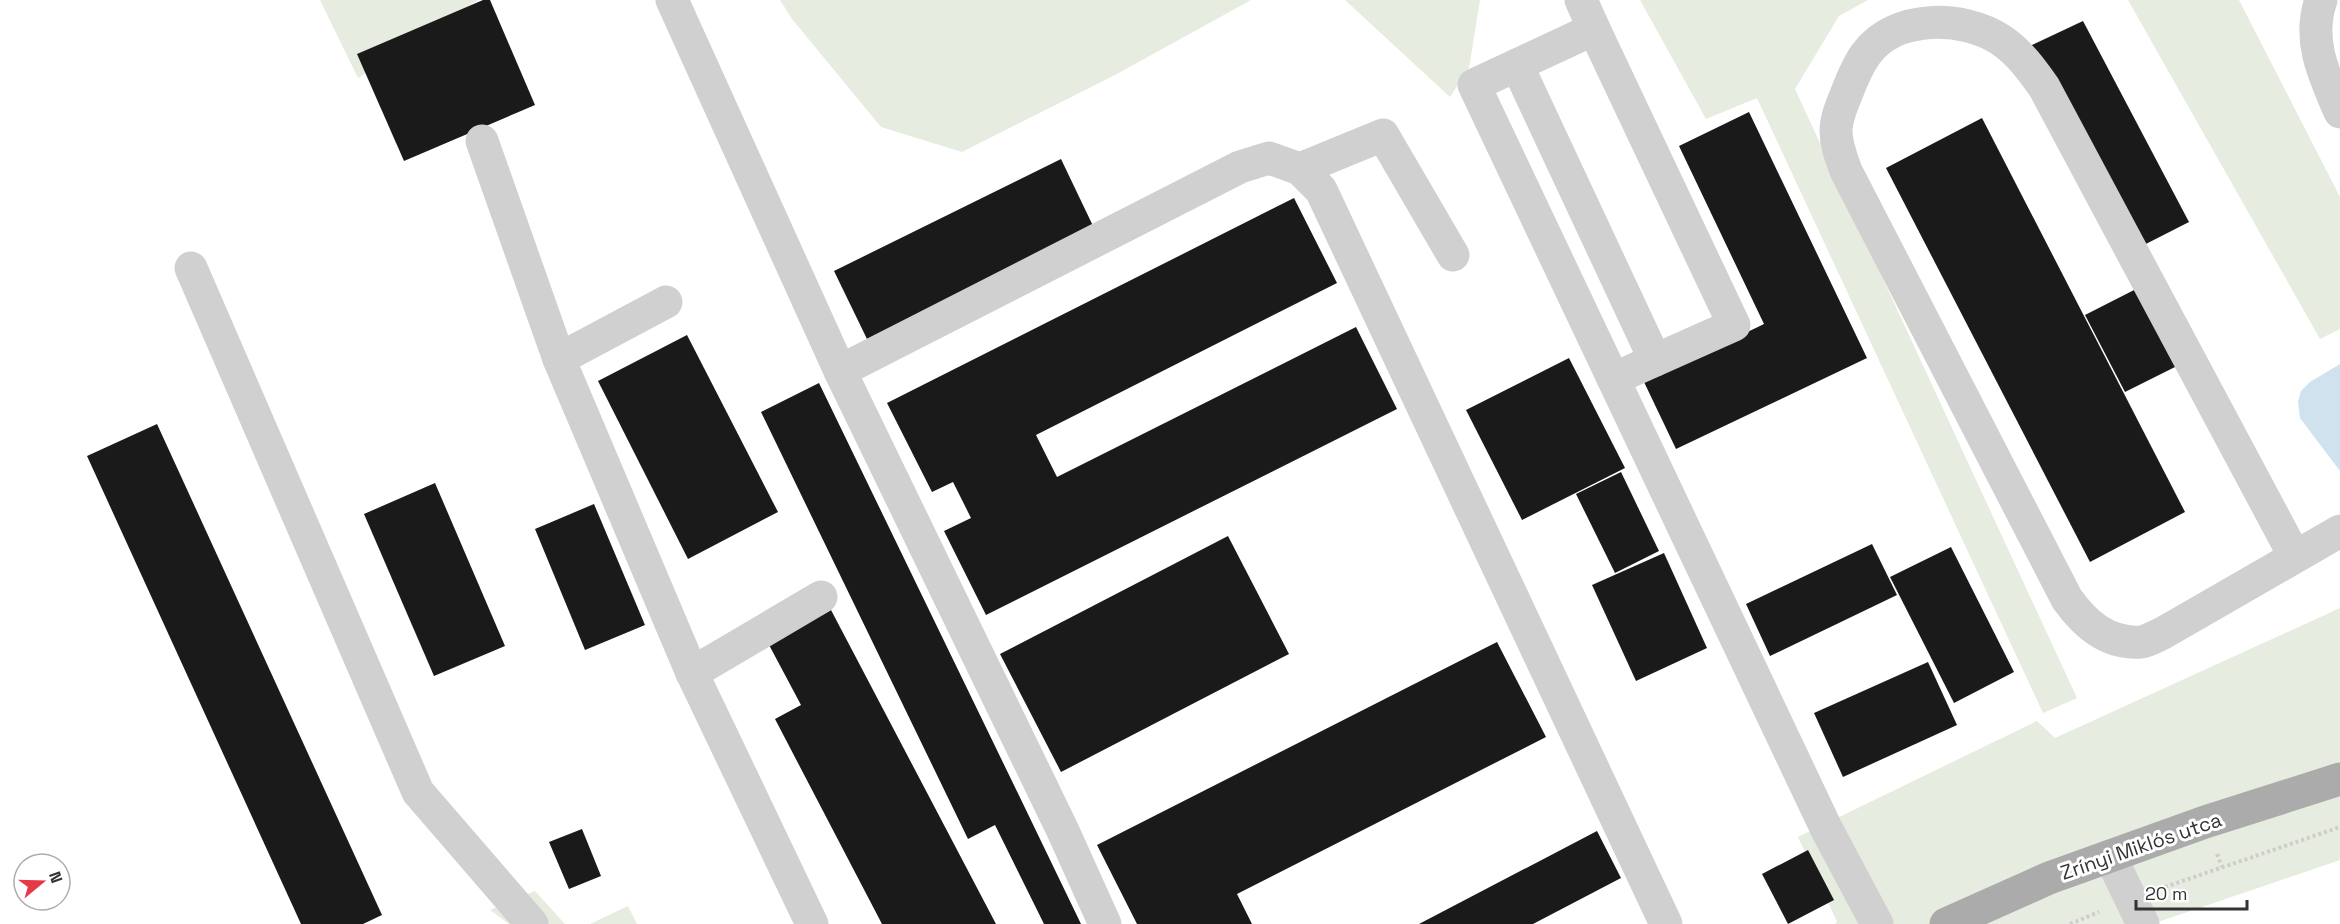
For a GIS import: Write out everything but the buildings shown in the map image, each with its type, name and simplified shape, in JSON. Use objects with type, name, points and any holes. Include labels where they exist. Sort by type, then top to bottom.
[{"type":"main road","name":"Zrínyi Miklós utca","points":[[1946,924],[2049,878],[2205,822],[2340,779]]},
{"type":"lane","points":[[672,0],[840,371],[1063,831],[1105,924]]},
{"type":"lane","points":[[2321,0],[2317,11],[2314,36],[2320,67],[2340,112]]},
{"type":"lane","points":[[1613,379],[1734,325],[1588,14],[1517,65],[1474,85],[1613,379],[1826,828],[1877,924]]},
{"type":"lane","points":[[2295,557],[2044,87],[2031,69],[2018,53],[2001,40],[1984,30],[1959,24],[1936,22],[1917,25],[1897,31],[1881,40],[1866,53],[1850,83],[1836,129],[1837,147],[1846,171],[2062,588],[2081,619],[2106,635],[2126,641],[2143,642],[2295,557],[2340,531]]},
{"type":"lane","points":[[1517,65],[1655,360]]},
{"type":"lane","points":[[1300,169],[1383,135],[1453,255]]},
{"type":"lane","points":[[482,141],[559,359],[692,673],[812,924]]},
{"type":"lane","points":[[840,371],[1240,167],[1269,158],[1300,169],[1321,190],[1666,924]]},
{"type":"lane","points":[[191,268],[418,792],[532,924]]},
{"type":"lane","points":[[559,359],[666,302]]},
{"type":"lane","points":[[692,673],[821,597]]},
{"type":"lane","points":[[2110,856],[2138,911]]},
{"type":"path","points":[[2138,911],[2340,827]]},
{"type":"shaded area","points":[[320,0],[478,0],[358,78]]},
{"type":"shaded area","points":[[780,0],[1251,0],[1115,75],[962,152],[881,127],[792,19]]},
{"type":"shaded area","points":[[1345,0],[1480,0],[1469,68],[1450,97]]},
{"type":"shaded area","points":[[1640,0],[1868,0],[1839,16],[1795,89],[2077,698],[2043,713],[1757,98],[1706,119]]},
{"type":"shaded area","points":[[2128,0],[2239,0],[2340,197],[2340,329],[2320,339]]},
{"type":"shaded area","points":[[2340,608],[2340,860],[2152,924],[1835,924],[1837,922],[1798,837],[2037,721],[2055,738]]},
{"type":"shaded area","points":[[535,891],[565,924],[509,924],[490,910]]},
{"type":"shaded area","points":[[628,906],[637,924],[590,924]]},
{"type":"water","points":[[2340,364],[2340,471],[2300,418],[2298,402],[2301,391],[2310,382]]}]
